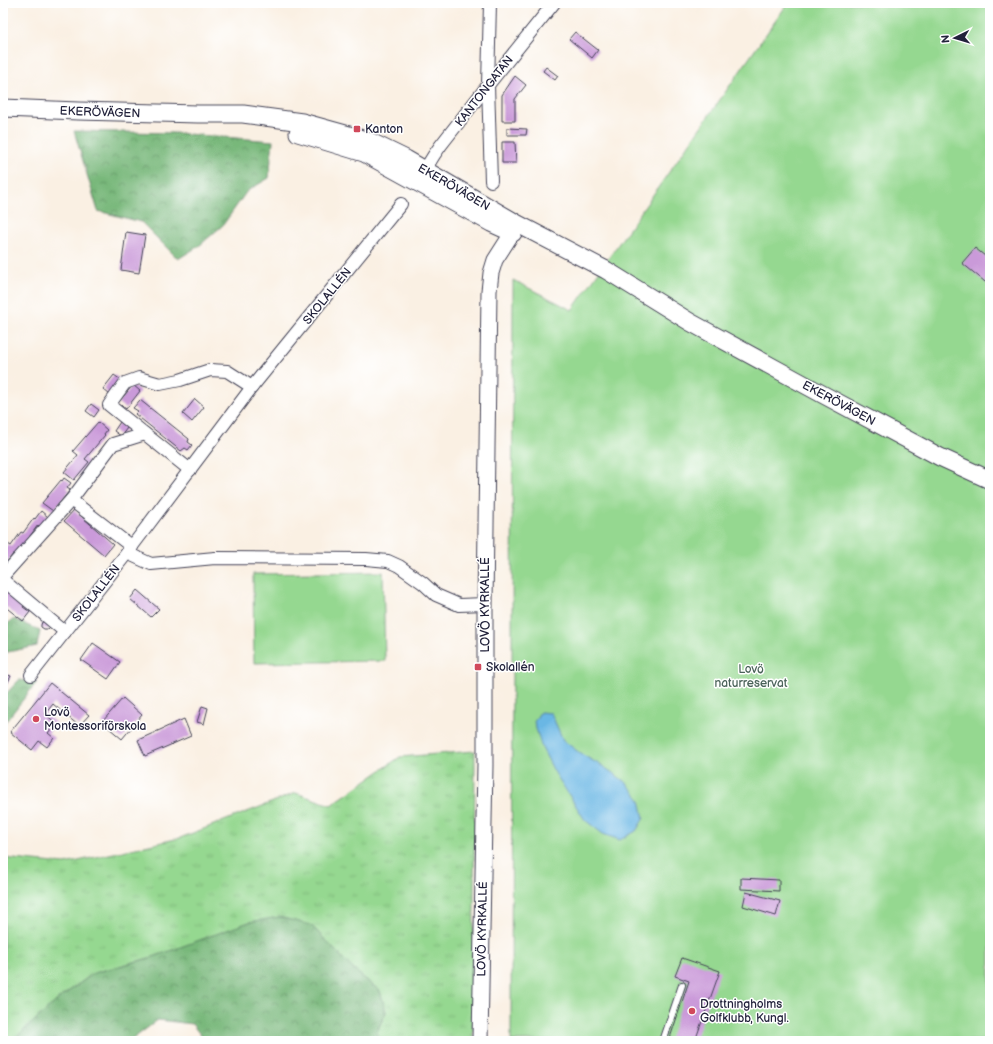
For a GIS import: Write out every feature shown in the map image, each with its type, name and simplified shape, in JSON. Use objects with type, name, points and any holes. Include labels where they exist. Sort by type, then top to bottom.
[{"type":"main road","name":"EKERÖVÄGEN","points":[[3,108],[198,114],[301,133],[364,153],[421,176],[515,229],[606,270],[690,322],[940,457],[990,480]]},
{"type":"street","points":[[490,3],[488,85],[491,181]]},
{"type":"street","name":"KANTONGATAN","points":[[421,176],[434,155],[554,3]]},
{"type":"street","name":"SKOLALLÉN","points":[[31,675],[129,550],[252,387],[401,204]]},
{"type":"street","name":"LOVÖ KYRKALLÉ","points":[[480,1041],[485,764],[485,604],[489,291],[491,273],[495,260],[515,229]]},
{"type":"street","points":[[190,470],[109,405],[126,383],[139,378],[160,384],[180,380],[210,370],[227,371],[252,387]]},
{"type":"street","points":[[3,576],[71,500],[113,444],[145,434]]},
{"type":"street","name":"SKOLALLÉN","points":[[71,500],[129,550],[151,564],[215,558],[366,559],[388,561],[405,570],[436,595],[459,605],[485,604]]},
{"type":"street","name":"SKOLALLÉN","points":[[3,580],[65,632]]},
{"type":"lane","points":[[663,1041],[682,985]]},
{"type":"green space","name":"Lovö naturreservat","points":[[788,3],[990,3],[990,1041],[511,1041],[513,280],[572,310]]},
{"type":"green space","points":[[74,131],[175,133],[273,141],[269,178],[247,191],[223,225],[199,246],[178,259],[141,222],[98,211]]},
{"type":"green space","points":[[383,572],[385,661],[254,663],[253,574]]},
{"type":"green space","points":[[14,619],[40,631],[37,646],[3,653],[3,627]]},
{"type":"green space","points":[[19,680],[37,682],[3,725],[3,697]]},
{"type":"green space","points":[[475,751],[473,1041],[377,1041],[377,1031],[386,1012],[380,991],[354,970],[153,957],[94,973],[61,997],[12,1041],[3,1041],[3,858],[65,864],[180,838],[296,793],[331,805],[400,757]]},
{"type":"green space","points":[[279,917],[311,925],[354,970],[380,991],[386,1012],[377,1031],[377,1041],[205,1041],[192,1024],[158,1020],[130,1041],[12,1041],[61,997],[94,973],[153,957],[249,922]]},
{"type":"water","points":[[540,712],[551,713],[563,740],[581,754],[604,767],[627,783],[640,800],[644,818],[636,831],[620,840],[603,834],[585,820],[555,773],[542,748],[534,722]]},
{"type":"building","points":[[575,32],[598,50],[592,58],[569,39]]},
{"type":"building","points":[[546,67],[558,76],[555,80],[543,71]]},
{"type":"building","points":[[515,76],[526,85],[515,99],[515,121],[502,121],[502,95]]},
{"type":"building","points":[[507,128],[527,129],[526,135],[507,135]]},
{"type":"building","points":[[502,142],[515,142],[516,163],[502,163]]},
{"type":"building","points":[[126,232],[145,235],[139,273],[121,270]]},
{"type":"building","points":[[975,248],[990,260],[990,286],[962,263]]},
{"type":"building","points":[[114,375],[121,380],[110,395],[103,389]]},
{"type":"building","points":[[133,385],[140,391],[126,409],[118,403]]},
{"type":"building","points":[[195,399],[204,407],[192,422],[183,414]]},
{"type":"building","points":[[140,400],[189,439],[188,442],[192,445],[188,450],[185,448],[181,451],[135,414],[138,411],[133,408]]},
{"type":"building","points":[[91,404],[99,410],[94,417],[86,411]]},
{"type":"building","points":[[122,419],[130,424],[121,436],[114,431]]},
{"type":"building","points":[[98,422],[107,430],[104,434],[105,435],[85,459],[89,462],[74,480],[64,472],[78,455],[73,451]]},
{"type":"building","points":[[64,478],[71,483],[67,488],[70,490],[53,511],[42,503]]},
{"type":"building","points":[[74,510],[113,544],[104,555],[64,521]]},
{"type":"building","points":[[41,511],[48,517],[40,527],[38,525],[16,555],[13,554],[3,567],[3,550],[8,544],[11,546],[21,532],[23,533]]},
{"type":"building","points":[[3,587],[25,604],[23,607],[30,612],[23,621],[3,605]]},
{"type":"building","points":[[137,590],[159,609],[151,617],[130,599]]},
{"type":"building","points":[[42,622],[47,622],[50,627],[48,629],[44,629],[41,627]]},
{"type":"building","points":[[93,643],[120,662],[108,679],[81,660]]},
{"type":"building","points":[[3,673],[11,676],[5,688],[3,687]]},
{"type":"building","name":"Lovö Montessoriförskola","points":[[50,683],[89,715],[79,726],[53,704],[45,714],[56,723],[48,733],[54,738],[47,747],[39,741],[32,750],[10,732]]},
{"type":"building","points":[[123,698],[142,715],[122,739],[102,722]]},
{"type":"building","points":[[202,706],[208,708],[204,724],[197,722]]},
{"type":"building","points":[[184,719],[191,736],[145,756],[138,740]]},
{"type":"building","points":[[741,878],[779,880],[779,891],[741,889]]},
{"type":"building","points":[[746,892],[780,901],[776,916],[743,906]]},
{"type":"building","name":"Drottningholms Golfklubb, Kungl.","points":[[682,958],[720,971],[695,1041],[669,1041],[689,981],[675,976]]},
{"type":"place","name":"Kanton","points":[[357,129]]},
{"type":"place","name":"Skolallén","points":[[478,667]]},
{"type":"place","name":"Lovö Montessoriförskola","points":[[36,719]]},
{"type":"place","name":"Drottningholms Golfklubb, Kungl.","points":[[692,1011]]}]
